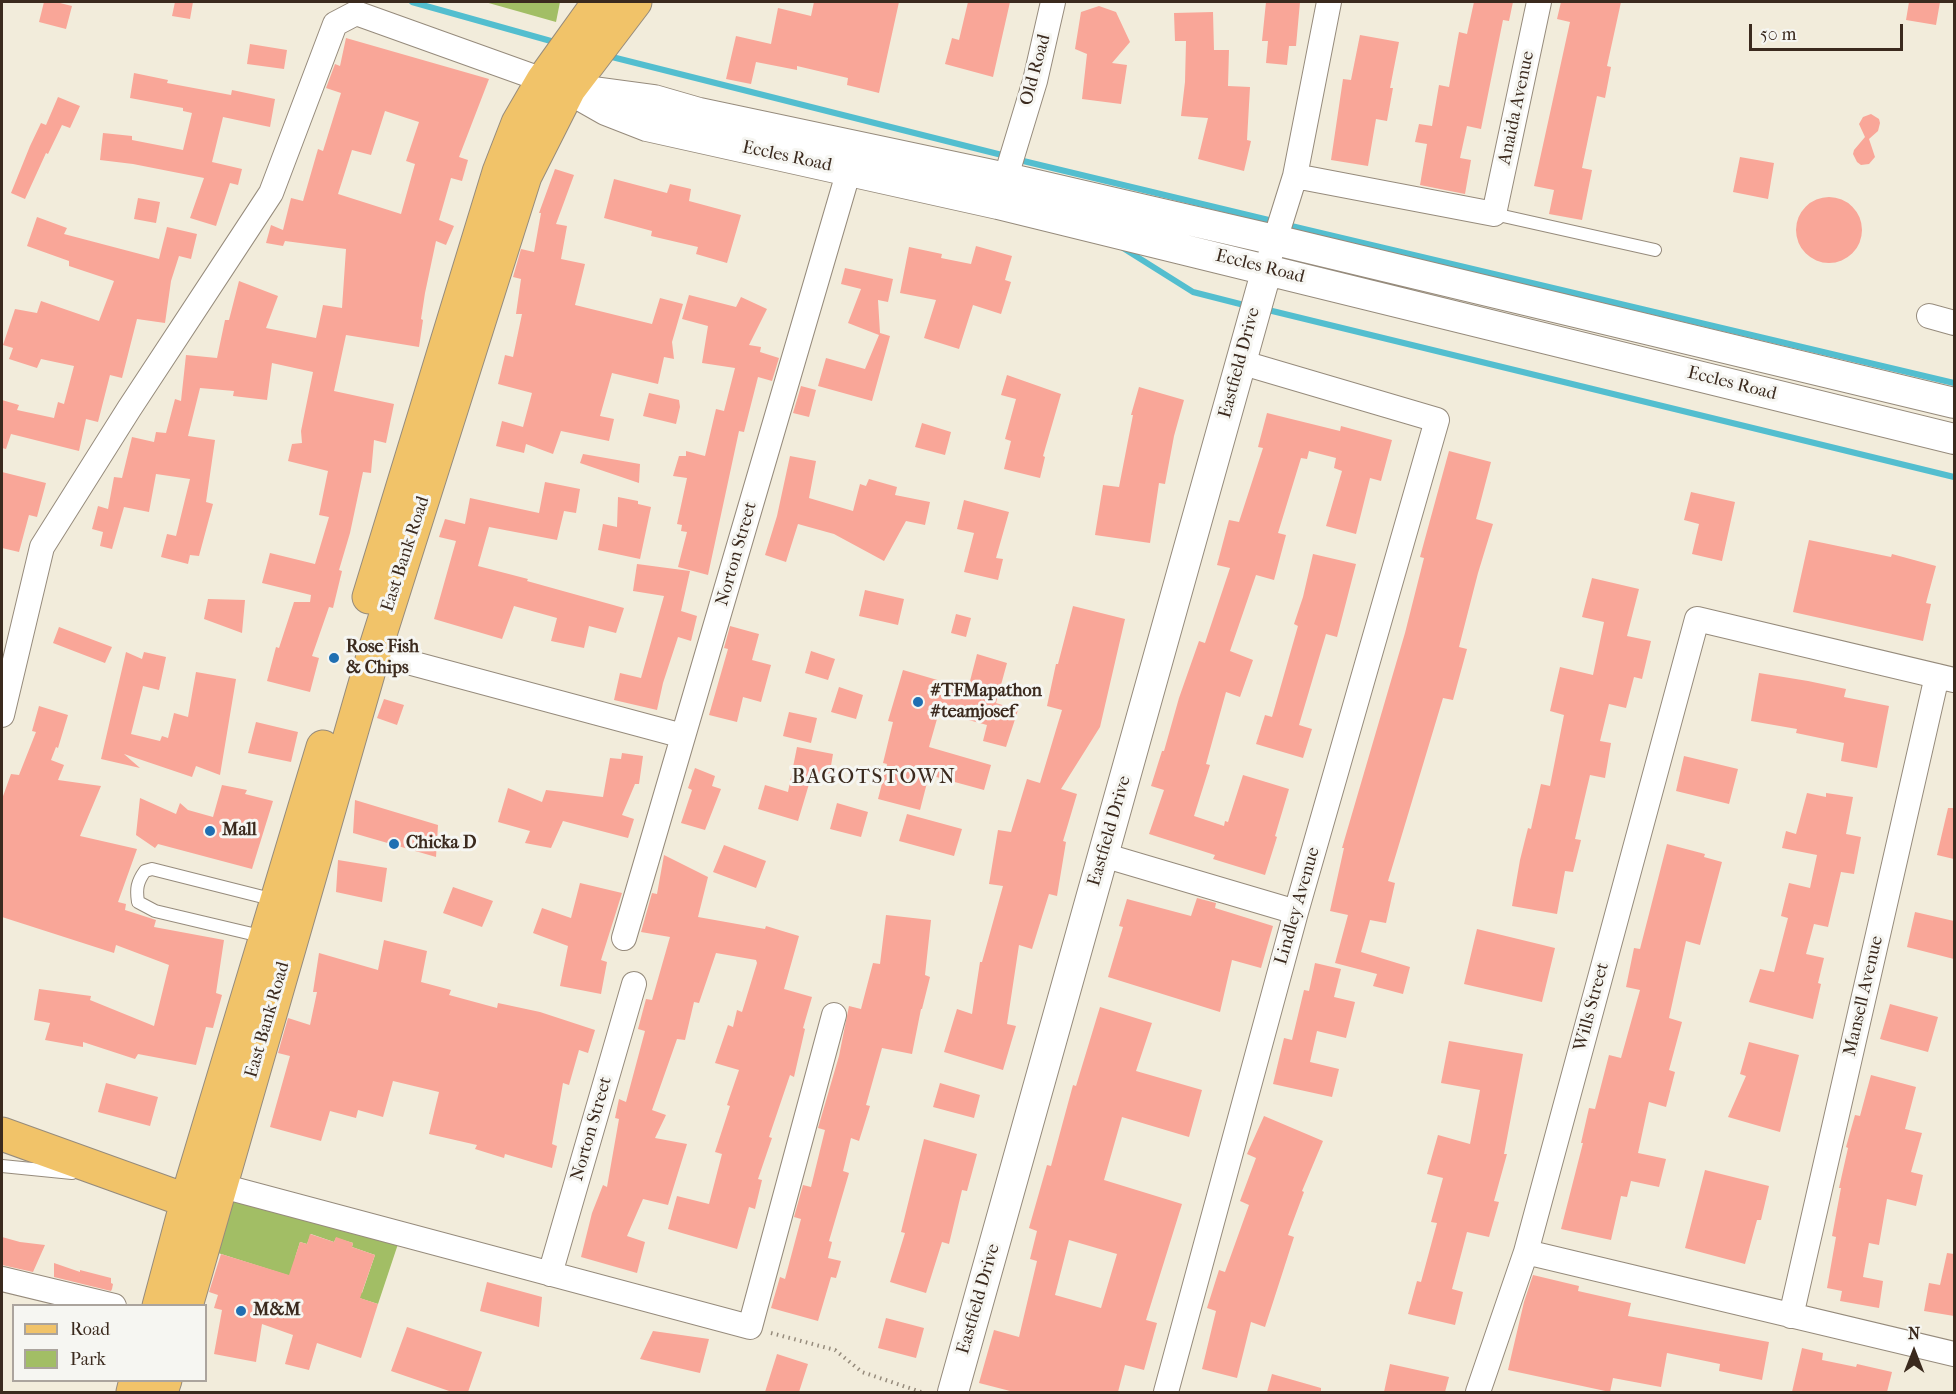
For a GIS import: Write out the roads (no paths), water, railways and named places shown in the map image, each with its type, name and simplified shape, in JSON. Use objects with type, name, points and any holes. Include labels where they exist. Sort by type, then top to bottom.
[{"type":"main road","name":"East Bank Road","points":[[186,1304],[204,1193],[266,938],[423,415],[499,172],[518,123],[563,75],[620,5]]},
{"type":"main road","name":"East Bank Road","points":[[159,1304],[204,1193],[525,176],[563,75]]},
{"type":"main road","points":[[2,1134],[124,1178],[204,1193]]},
{"type":"street","name":"Old Road","points":[[1004,183],[1035,81],[1053,2]]},
{"type":"street","points":[[1263,279],[1292,186],[1329,2]]},
{"type":"street","name":"Anaida Avenue","points":[[1494,214],[1539,2]]},
{"type":"street","points":[[2,715],[42,547],[129,409],[271,193],[335,24],[355,7],[563,75]]},
{"type":"street","name":"Eccles Road","points":[[563,75],[606,110],[647,126],[849,170],[1004,183],[1263,279],[1954,439]]},
{"type":"street","name":"Eccles Road","points":[[563,75],[699,112],[1004,183],[1277,235],[1954,403]]},
{"type":"street","name":"Norton Street","points":[[624,938],[849,170]]},
{"type":"street","points":[[1292,186],[1494,214]]},
{"type":"street","name":"Eastfield Drive","points":[[953,1392],[1263,279]]},
{"type":"street","points":[[1929,316],[1954,323]]},
{"type":"street","name":"Lindley Avenue","points":[[1166,1392],[1296,912],[1437,420],[1240,362]]},
{"type":"street","name":"Wills Street","points":[[1478,1392],[1526,1252],[1697,619],[1946,678]]},
{"type":"street","points":[[374,653],[683,736]]},
{"type":"street","name":"Mansell Avenue","points":[[1791,1316],[1946,678]]},
{"type":"street","points":[[1103,855],[1296,912]]},
{"type":"street","name":"Norton Street","points":[[550,1274],[634,984]]},
{"type":"street","points":[[204,1193],[550,1274],[750,1327],[834,1015]]},
{"type":"street","points":[[1526,1252],[1954,1354]]},
{"type":"street","points":[[2,1279],[110,1304]]},
{"type":"lane","points":[[1494,214],[1655,250]]},
{"type":"lane","points":[[266,938],[144,907],[138,902],[136,890],[138,881],[144,871],[152,869],[277,901]]},
{"type":"lane","points":[[2,1166],[124,1178]]},
{"type":"waterway","points":[[412,2],[558,43]]},
{"type":"waterway","points":[[608,56],[1006,156]]},
{"type":"waterway","points":[[1015,159],[1277,222]]},
{"type":"waterway","points":[[1287,225],[1954,383]]},
{"type":"waterway","points":[[1123,248],[1193,292],[1248,306]]},
{"type":"waterway","points":[[1264,309],[1954,477]]},
{"type":"place","name":"Rose Fish & Chips","points":[[334,658]]},
{"type":"place","name":"#TFMapathon #teamjosef","points":[[918,702]]},
{"type":"place","name":"Mall","points":[[210,831]]},
{"type":"place","name":"Chicka D","points":[[394,844]]},
{"type":"place","name":"M&M","points":[[241,1311]]},
{"type":"district","name":"BAGOTSTOWN","points":[[874,778]]}]
